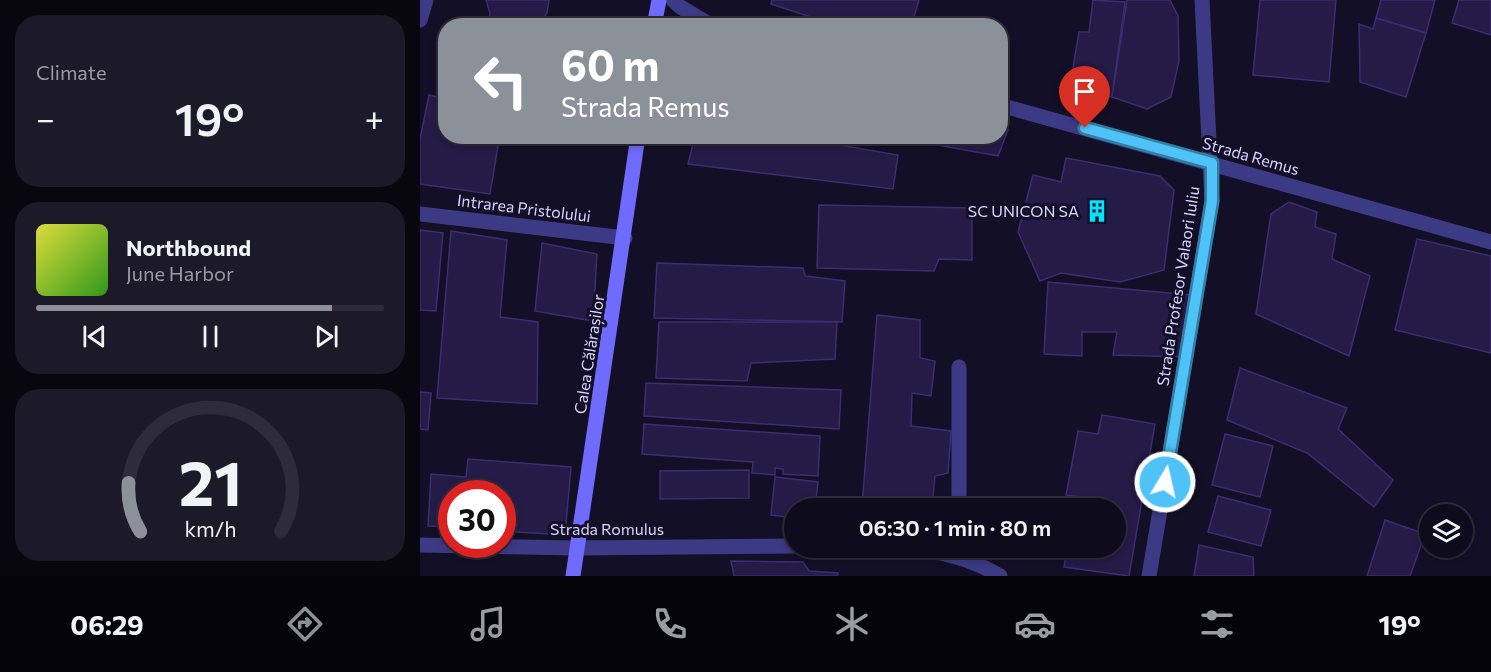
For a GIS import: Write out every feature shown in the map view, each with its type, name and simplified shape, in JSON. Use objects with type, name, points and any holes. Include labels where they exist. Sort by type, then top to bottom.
[{"type":"main road","points":[[656,18],[659,0]]},
{"type":"main road","name":"Calea Călărașilor","points":[[573,576],[625,238],[637,144]]},
{"type":"street","points":[[420,20],[426,0]]},
{"type":"street","points":[[673,0],[699,18]]},
{"type":"street","name":"Strada Profesor Valaori Iuliu","points":[[1149,576],[1212,201],[1212,163],[1202,0]]},
{"type":"street","name":"Strada Remus","points":[[1008,107],[1491,242]]},
{"type":"street","name":"Intrarea Pristolului","points":[[420,214],[625,238]]},
{"type":"street","points":[[959,367],[959,498]]},
{"type":"street","name":"Strada Romulus","points":[[420,545],[577,548],[784,546]]},
{"type":"street","points":[[967,558],[1000,576]]},
{"type":"building","points":[[486,0],[549,0],[547,13],[544,18],[489,18]]},
{"type":"building","points":[[772,0],[919,0],[913,18],[814,18],[771,4]]},
{"type":"building","points":[[1093,0],[1125,2],[1112,97],[1069,91],[1079,32],[1089,32]]},
{"type":"building","points":[[1127,0],[1170,0],[1178,16],[1179,61],[1171,97],[1147,109],[1112,97]]},
{"type":"building","points":[[1260,0],[1336,0],[1329,82],[1253,75]]},
{"type":"building","points":[[1381,0],[1435,0],[1426,33],[1376,18]]},
{"type":"building","points":[[1459,0],[1491,0],[1491,35],[1452,23]]},
{"type":"building","points":[[1376,18],[1426,33],[1406,97],[1360,82],[1359,24],[1373,29]]},
{"type":"building","points":[[429,95],[438,97],[438,144],[498,146],[490,194],[420,184],[420,139]]},
{"type":"building","points":[[693,144],[834,144],[898,155],[893,189],[688,164]]},
{"type":"building","points":[[931,144],[1003,144],[998,156]]},
{"type":"building","name":"SC UNICON SA","points":[[1066,158],[1160,176],[1174,190],[1164,270],[1120,282],[1061,273],[1040,281],[1018,232],[1033,175],[1061,182]]},
{"type":"building","points":[[1289,202],[1317,212],[1315,227],[1336,234],[1332,259],[1370,276],[1349,356],[1256,314],[1271,214]]},
{"type":"building","points":[[819,205],[972,208],[972,260],[939,259],[934,271],[817,268]]},
{"type":"building","points":[[420,230],[443,233],[436,311],[420,310]]},
{"type":"building","points":[[451,231],[507,240],[500,317],[538,322],[537,404],[437,398]]},
{"type":"building","points":[[1417,239],[1491,256],[1491,353],[1395,330]]},
{"type":"building","points":[[542,243],[597,254],[593,321],[535,311]]},
{"type":"building","points":[[657,263],[803,268],[805,276],[845,281],[842,322],[654,318]]},
{"type":"building","points":[[1048,282],[1191,295],[1185,357],[1113,355],[1117,332],[1082,332],[1082,356],[1044,354]]},
{"type":"building","points":[[877,315],[920,320],[920,358],[935,361],[931,396],[912,393],[911,426],[951,431],[948,473],[935,476],[933,498],[863,498]]},
{"type":"building","points":[[659,322],[837,322],[835,359],[751,363],[747,381],[656,378]]},
{"type":"building","points":[[1240,368],[1347,408],[1338,429],[1393,480],[1374,507],[1307,453],[1227,420]]},
{"type":"building","points":[[646,383],[841,390],[839,429],[644,416]]},
{"type":"building","points":[[420,392],[431,393],[428,430],[420,429]]},
{"type":"building","points":[[1102,415],[1155,424],[1129,576],[1064,567],[1065,558],[1126,558],[1126,498],[1080,498],[1066,495],[1078,431],[1098,434]]},
{"type":"building","points":[[644,424],[820,436],[818,476],[783,474],[783,469],[775,468],[775,475],[752,473],[753,462],[642,454]]},
{"type":"building","points":[[1225,434],[1273,446],[1260,497],[1212,485]]},
{"type":"building","points":[[468,459],[571,467],[565,535],[516,532],[516,480],[438,480],[438,526],[428,526],[431,474],[466,477]]},
{"type":"building","points":[[749,470],[749,498],[660,499],[660,471]]},
{"type":"building","points":[[775,477],[818,482],[816,498],[784,498],[784,517],[771,515]]},
{"type":"building","points":[[1218,496],[1271,510],[1261,546],[1208,532]]},
{"type":"building","points":[[1385,520],[1419,532],[1419,551],[1410,576],[1367,576]]},
{"type":"building","points":[[1199,545],[1253,557],[1254,576],[1194,576]]},
{"type":"building","points":[[731,561],[803,562],[809,571],[838,573],[837,576],[734,576]]},
{"type":"place","name":"SC UNICON SA","points":[[1097,211]]},
{"type":"route","points":[[1085,128],[1212,163],[1212,201],[1165,482]]}]
